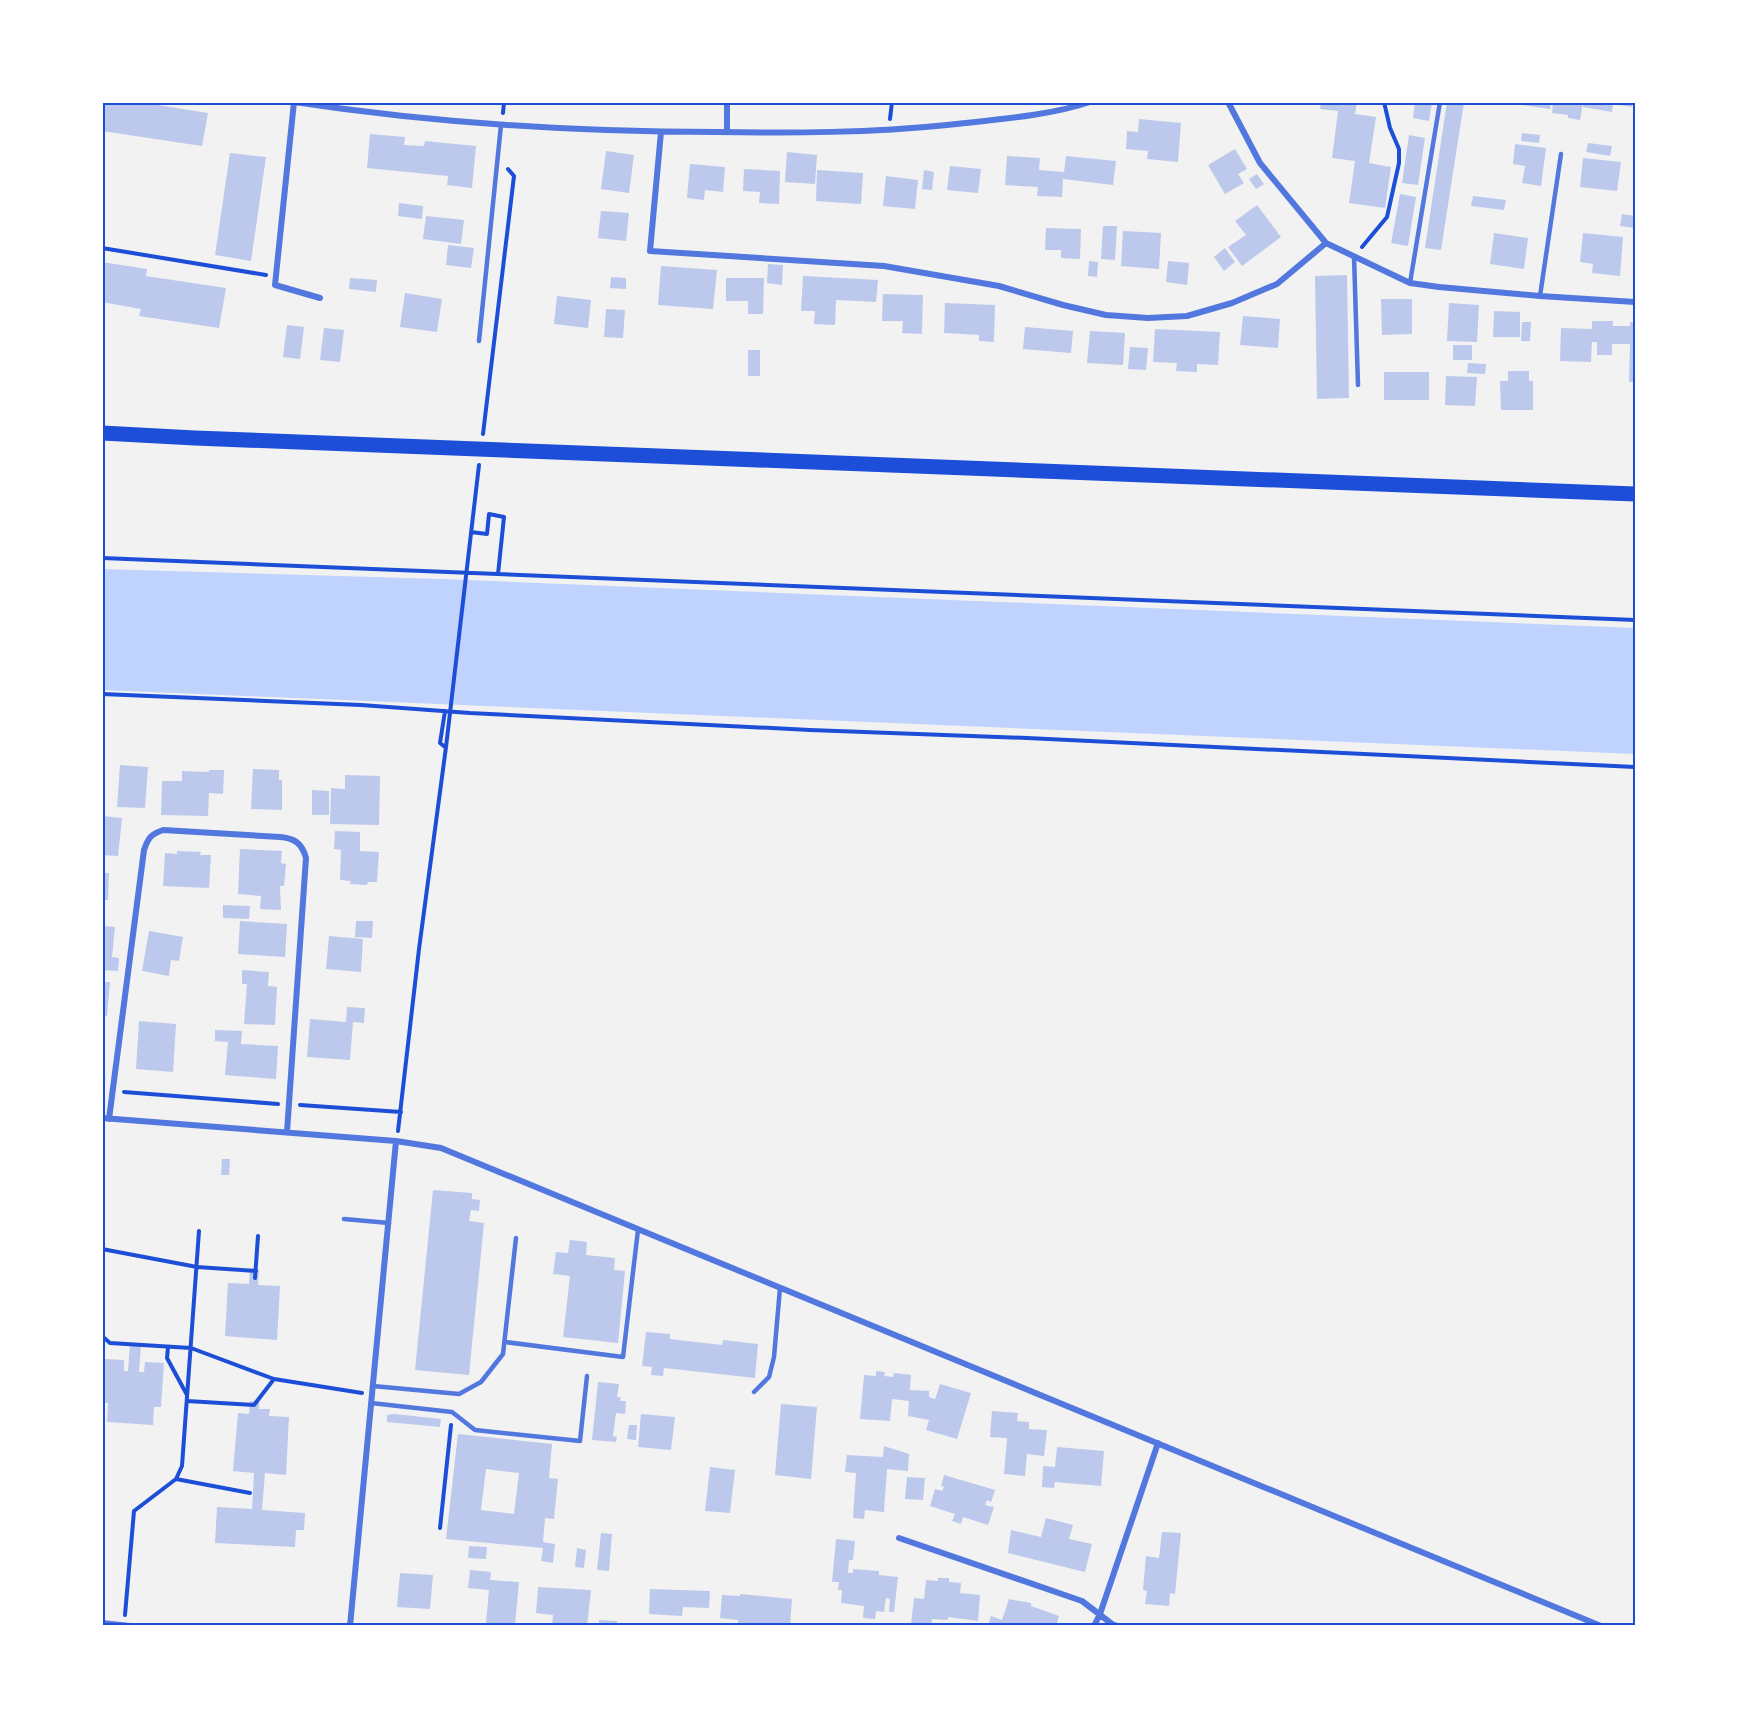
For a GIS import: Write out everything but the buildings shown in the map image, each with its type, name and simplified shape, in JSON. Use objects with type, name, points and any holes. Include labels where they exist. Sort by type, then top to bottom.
[{"type":"main road","points":[[102,433],[1635,494]]},
{"type":"street","points":[[320,298],[275,285],[294,102],[403,116],[501,125],[662,132],[889,131],[989,120],[1075,107],[1090,102]]},
{"type":"street","points":[[727,102],[727,132]]},
{"type":"street","points":[[1228,102],[1260,163],[1326,243],[1410,283],[1540,296],[1635,302]]},
{"type":"street","points":[[662,132],[650,251],[884,266],[999,286],[1106,315],[1148,318],[1187,316],[1232,303],[1277,284],[1326,243]]},
{"type":"street","points":[[287,1132],[306,858],[304,849],[290,838],[163,830],[155,833],[148,838],[144,850],[112,1091],[105,1119],[396,1141],[441,1148],[1601,1626]]},
{"type":"street","points":[[350,1626],[396,1141]]},
{"type":"street","points":[[1094,1626],[1158,1443]]},
{"type":"street","points":[[899,1538],[1082,1601],[1117,1626]]},
{"type":"street","points":[[102,1623],[130,1626]]},
{"type":"lane","points":[[1410,283],[1440,102]]},
{"type":"lane","points":[[479,341],[501,125]]},
{"type":"lane","points":[[1540,296],[1561,154]]},
{"type":"lane","points":[[1354,256],[1358,386]]},
{"type":"lane","points":[[344,1219],[389,1222]]},
{"type":"lane","points":[[505,1342],[623,1357],[638,1230]]},
{"type":"lane","points":[[373,1386],[459,1394],[481,1382],[503,1354],[516,1238]]},
{"type":"lane","points":[[754,1392],[769,1377],[774,1357],[780,1288]]},
{"type":"lane","points":[[371,1403],[452,1412],[475,1430],[580,1441],[587,1376]]},
{"type":"path","points":[[1354,256],[1387,217],[1399,163],[1399,149],[1390,128],[1384,102]]},
{"type":"path","points":[[482,439],[514,176],[498,157]]},
{"type":"path","points":[[102,248],[276,276]]},
{"type":"path","points":[[396,1141],[480,462]]},
{"type":"path","points":[[471,532],[487,534],[489,514],[504,517],[498,575]]},
{"type":"path","points":[[102,558],[1635,620]]},
{"type":"path","points":[[102,694],[1635,767]]},
{"type":"path","points":[[445,711],[440,743],[446,747]]},
{"type":"path","points":[[112,1091],[401,1112]]},
{"type":"path","points":[[124,1625],[134,1511],[176,1479],[182,1466],[199,1231]]},
{"type":"path","points":[[255,1278],[258,1236]]},
{"type":"path","points":[[102,1250],[197,1267],[256,1271]]},
{"type":"path","points":[[102,1336],[110,1343],[191,1348],[274,1379],[372,1394]]},
{"type":"path","points":[[168,1347],[167,1358],[187,1395]]},
{"type":"path","points":[[187,1401],[254,1405],[274,1379]]},
{"type":"path","points":[[440,1528],[452,1412]]},
{"type":"path","points":[[176,1479],[250,1493]]},
{"type":"water","points":[[102,569],[441,579],[1635,628],[1635,754],[102,690]]}]
